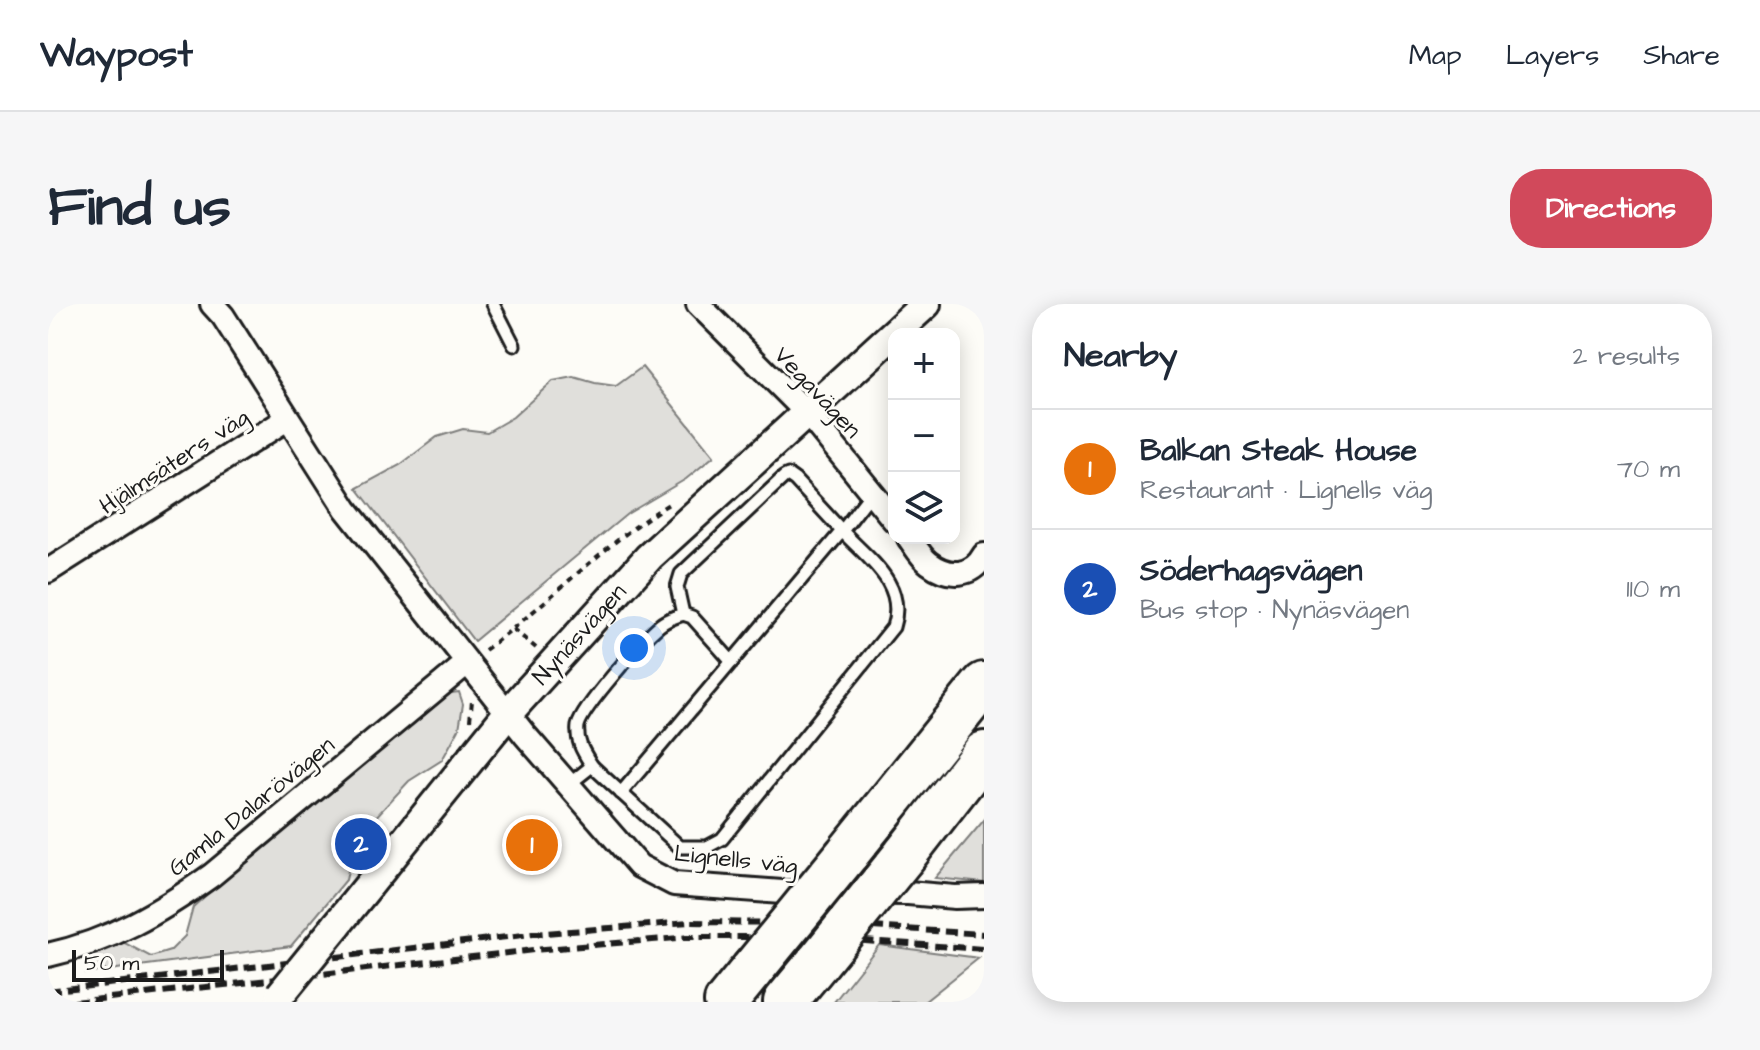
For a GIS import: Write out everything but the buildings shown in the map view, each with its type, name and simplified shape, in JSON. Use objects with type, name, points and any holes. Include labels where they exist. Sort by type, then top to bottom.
[{"type":"highway","points":[[726,1002],[984,684]]},
{"type":"highway","points":[[785,1002],[984,753]]},
{"type":"street","name":"Lignells väg","points":[[212,304],[223,316],[346,509],[462,667],[508,713],[639,866],[674,884],[782,892],[984,896]]},
{"type":"street","name":"Vegavägen","points":[[698,304],[808,414],[888,512]]},
{"type":"street","name":"Nynäsvägen","points":[[277,999],[508,713],[649,557],[926,304]]},
{"type":"street","name":"Hjälmsäters väg","points":[[48,571],[287,419]]},
{"type":"street","points":[[914,544],[929,563],[950,573],[962,574],[978,566],[984,555]]},
{"type":"street","name":"Gamla Dalarövägen","points":[[48,955],[131,927],[179,898],[212,875],[462,667]]},
{"type":"lane","points":[[493,304],[514,345]]},
{"type":"lane","points":[[683,614],[677,587],[681,574],[788,475],[894,589],[898,605],[893,627],[722,839],[707,847],[680,847],[592,766],[580,748],[577,735],[579,721],[588,704],[659,625],[683,614],[692,617],[732,662]]},
{"type":"lane","points":[[621,793],[872,492]]},
{"type":"lane","points":[[568,785],[592,766]]},
{"type":"path","points":[[471,759],[456,745],[468,729],[473,709],[470,686],[462,667],[518,625],[640,521],[675,499]]},
{"type":"shaded area","points":[[642,367],[714,456],[686,479],[627,514],[474,641],[357,488],[400,465],[437,437],[463,429],[487,432],[513,417],[553,381],[574,377],[616,386]]},
{"type":"shaded area","points":[[459,692],[463,704],[459,729],[442,760],[409,781],[372,821],[351,857],[346,880],[291,946],[86,973],[92,951],[123,942],[151,957],[170,951],[185,936],[193,907],[232,872],[451,693]]},
{"type":"shaded area","points":[[984,820],[984,883],[935,878]]},
{"type":"shaded area","points":[[879,945],[979,958],[924,1002],[834,1002]]},
{"type":"railway","points":[[48,991],[532,934],[689,922],[807,923],[984,934]]},
{"type":"railway","points":[[74,1002],[534,950],[690,937],[805,937],[984,949]]},
{"type":"place","name":"Söderhagsvägen","points":[[361,844]]},
{"type":"place","name":"Balkan Steak House","points":[[532,845]]}]
